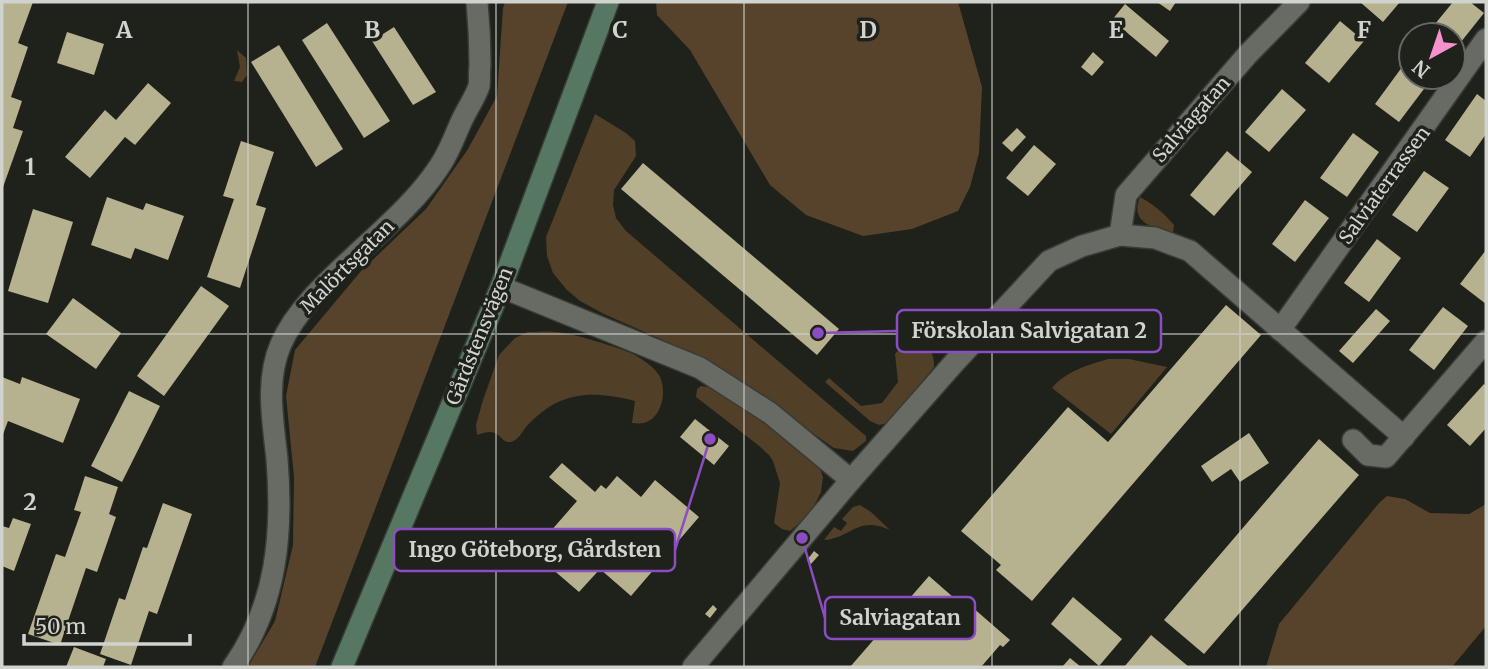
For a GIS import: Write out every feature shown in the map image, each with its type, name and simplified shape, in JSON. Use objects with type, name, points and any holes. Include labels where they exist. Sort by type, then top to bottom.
[{"type":"street","name":"Malörtsgatan","points":[[233,667],[264,607],[276,557],[280,522],[271,397],[274,364],[280,345],[292,323],[326,284],[424,187],[440,166],[479,86],[481,37],[477,2]]},
{"type":"street","name":"Gårdstensvägen","points":[[342,667],[501,287],[608,2]]},
{"type":"street","name":"Salviagatan","points":[[1120,235],[1126,195],[1248,54],[1299,2]]},
{"type":"street","name":"Salviaterrassen","points":[[1280,330],[1486,39]]},
{"type":"street","points":[[693,667],[851,480],[1048,261],[1082,246],[1120,235],[1155,238],[1190,251],[1404,437]]},
{"type":"street","points":[[501,287],[700,368],[770,413],[851,480]]},
{"type":"street","points":[[1353,440],[1368,455],[1386,457],[1486,341]]},
{"type":"shaded area","points":[[505,2],[568,2],[315,667],[248,667],[275,621],[293,545],[294,477],[286,396],[295,350],[361,271],[426,209],[468,149],[497,96]]},
{"type":"shaded area","points":[[656,2],[958,2],[982,87],[979,153],[970,187],[958,211],[912,229],[863,236],[806,215],[770,185],[690,50],[657,15]]},
{"type":"shaded area","points":[[237,50],[246,58],[247,75],[242,82],[234,81],[240,67]]},
{"type":"shaded area","points":[[595,114],[635,141],[636,156],[614,190],[616,218],[626,231],[866,436],[866,441],[853,451],[834,448],[757,394],[685,350],[604,314],[580,301],[567,290],[553,273],[547,256],[546,237]]},
{"type":"shaded area","points":[[1140,197],[1158,209],[1174,225],[1173,233],[1145,223],[1138,213]]},
{"type":"shaded area","points":[[528,332],[573,335],[635,355],[652,367],[660,377],[663,397],[659,411],[649,420],[632,423],[635,401],[604,395],[576,396],[551,406],[538,415],[513,442],[506,442],[491,432],[477,435],[476,425],[499,355],[515,338]]},
{"type":"shaded area","points":[[904,344],[921,344],[931,352],[934,367],[888,423],[879,425],[870,421],[825,382],[829,378],[861,406],[882,403],[898,382],[895,354]]},
{"type":"shaded area","points":[[1108,359],[1129,359],[1167,367],[1111,434],[1052,388],[1071,373]]},
{"type":"shaded area","points":[[701,386],[708,387],[770,424],[818,463],[823,477],[821,492],[813,508],[790,531],[774,523],[780,483],[773,461],[758,445],[696,397],[697,389]]},
{"type":"shaded area","points":[[1387,496],[1405,499],[1430,513],[1469,514],[1486,504],[1486,626],[1452,667],[1266,667],[1279,624]]},
{"type":"shaded area","points":[[860,505],[890,530],[879,526],[862,526],[824,540],[834,527],[841,531],[847,523],[842,519],[853,507]]},
{"type":"building","points":[[2,2],[33,2],[18,43],[28,47],[11,97],[22,101],[13,128],[23,131],[2,190]]},
{"type":"building","points":[[1157,2],[1176,2],[1170,11]]},
{"type":"building","points":[[1360,2],[1400,2],[1383,22]]},
{"type":"building","points":[[1453,2],[1470,2],[1484,13],[1467,34],[1467,21],[1437,21]]},
{"type":"building","points":[[1125,4],[1169,41],[1156,57],[1112,20]]},
{"type":"building","points":[[1340,21],[1364,41],[1329,83],[1305,63]]},
{"type":"building","points":[[327,23],[390,121],[364,138],[302,40]]},
{"type":"building","points":[[394,27],[436,92],[413,105],[372,41]]},
{"type":"building","points":[[67,32],[104,44],[94,75],[57,63]]},
{"type":"building","points":[[279,45],[343,149],[316,167],[251,62]]},
{"type":"building","points":[[1093,52],[1104,62],[1092,76],[1081,67]]},
{"type":"building","points":[[1397,74],[1397,91],[1422,91],[1399,122],[1375,104]]},
{"type":"building","points":[[148,83],[171,103],[135,145],[125,137],[90,178],[65,157],[105,110],[116,120]]},
{"type":"building","points":[[1282,89],[1306,110],[1269,152],[1245,132]]},
{"type":"building","points":[[1477,94],[1486,101],[1486,134],[1470,157],[1445,140]]},
{"type":"building","points":[[1017,128],[1026,137],[1012,152],[1002,143]]},
{"type":"building","points":[[1353,133],[1379,152],[1347,197],[1320,178]]},
{"type":"building","points":[[241,141],[274,152],[256,205],[266,208],[240,288],[207,277],[234,199],[223,196]]},
{"type":"building","points":[[1034,145],[1056,164],[1028,196],[1006,178]]},
{"type":"building","points":[[1227,151],[1252,172],[1214,216],[1190,195]]},
{"type":"building","points":[[643,163],[839,329],[817,355],[621,189]]},
{"type":"building","points":[[1424,171],[1449,188],[1417,232],[1392,215]]},
{"type":"building","points":[[107,197],[143,210],[146,203],[184,216],[168,260],[135,248],[131,259],[91,245]]},
{"type":"building","points":[[1305,200],[1329,218],[1295,262],[1272,244]]},
{"type":"building","points":[[33,209],[73,222],[48,303],[8,291]]},
{"type":"building","points":[[1377,239],[1401,258],[1369,302],[1344,283]]},
{"type":"building","points":[[1486,250],[1486,304],[1460,284]]},
{"type":"building","points":[[201,286],[229,306],[164,396],[137,376]]},
{"type":"building","points":[[73,298],[121,333],[96,369],[46,334]]},
{"type":"building","points":[[1226,305],[1261,335],[1032,601],[996,570],[1001,565],[961,531],[1068,407],[1108,442]]},
{"type":"building","points":[[1443,307],[1468,326],[1434,370],[1409,350]]},
{"type":"building","points":[[1376,309],[1390,321],[1353,363],[1339,351]]},
{"type":"building","points":[[2,377],[20,384],[22,377],[80,399],[63,443],[8,421],[2,437]]},
{"type":"building","points":[[1484,384],[1486,428],[1470,446],[1447,425]]},
{"type":"building","points":[[129,391],[160,406],[122,482],[91,466]]},
{"type":"building","points":[[695,419],[729,446],[714,465],[680,437]]},
{"type":"building","points":[[1249,433],[1269,463],[1240,482],[1231,469],[1212,482],[1201,466]]},
{"type":"building","points":[[1319,439],[1359,475],[1204,654],[1164,620]]},
{"type":"building","points":[[562,463],[595,492],[601,485],[606,489],[617,476],[641,497],[655,480],[699,517],[631,596],[600,569],[579,592],[536,555],[546,543],[543,540],[577,501],[549,477]]},
{"type":"building","points":[[85,476],[118,487],[109,514],[116,517],[97,572],[86,568],[60,645],[28,634],[56,554],[65,557],[81,512],[74,510]]},
{"type":"building","points":[[163,503],[192,514],[157,614],[149,611],[131,665],[100,654],[119,598],[125,600],[143,547],[147,548]]},
{"type":"building","points":[[13,518],[31,524],[14,571],[2,566],[2,526],[9,528]]},
{"type":"building","points":[[814,551],[819,555],[811,564],[807,560]]},
{"type":"building","points":[[929,576],[969,611],[972,607],[1010,640],[1003,647],[1000,645],[981,667],[850,667]]},
{"type":"building","points":[[1073,597],[1122,639],[1099,666],[1051,624]]},
{"type":"building","points":[[713,605],[717,609],[710,618],[705,614]]},
{"type":"building","points":[[1151,635],[1189,667],[1124,667]]},
{"type":"building","points":[[74,647],[106,659],[103,667],[66,667]]},
{"type":"building","points":[[1070,658],[1081,667],[1062,667]]},
{"type":"place","name":"Förskolan Salvigatan 2","points":[[818,333]]},
{"type":"place","name":"Ingo Göteborg, Gårdsten","points":[[710,439]]},
{"type":"place","name":"Salviagatan","points":[[802,538]]}]
